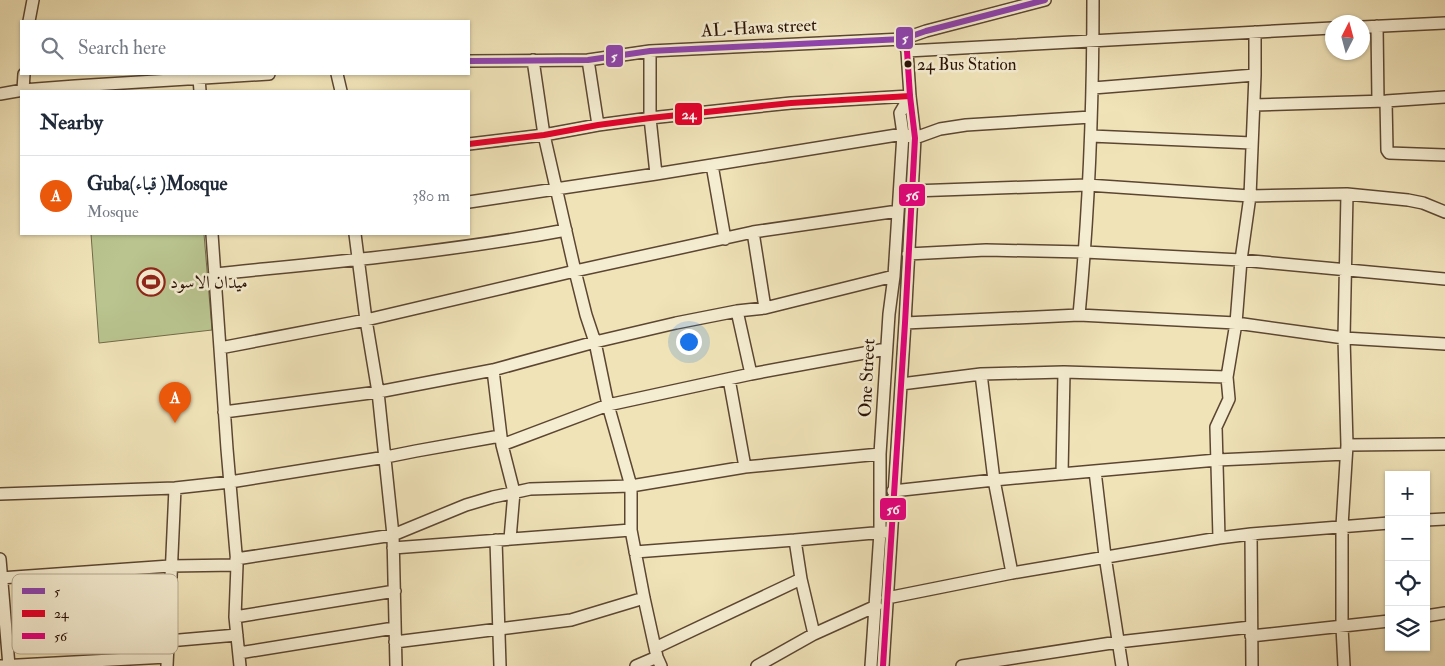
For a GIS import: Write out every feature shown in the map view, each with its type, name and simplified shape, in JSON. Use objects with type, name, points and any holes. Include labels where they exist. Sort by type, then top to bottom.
[{"type":"street","points":[[29,20],[33,0]]},
{"type":"street","name":"AL-Hawa street","points":[[470,62],[588,60],[650,51],[903,39],[926,31],[1045,0]]},
{"type":"street","points":[[1079,314],[1085,252],[1092,117],[1093,0]]},
{"type":"street","points":[[1370,26],[1445,23]]},
{"type":"street","points":[[1376,26],[1387,150],[1389,153],[1445,155]]},
{"type":"street","points":[[906,51],[1325,28]]},
{"type":"street","points":[[1219,538],[1216,428],[1229,400],[1227,377],[1236,323],[1241,260],[1250,196],[1255,32]]},
{"type":"street","name":"One Street","points":[[871,666],[885,532],[893,491],[905,324],[915,138],[906,51],[903,39]]},
{"type":"street","points":[[650,51],[650,118],[656,174]]},
{"type":"street","points":[[533,60],[544,134],[558,188],[575,271],[595,342],[608,405],[631,486],[631,530],[657,657]]},
{"type":"street","points":[[588,60],[598,125]]},
{"type":"street","points":[[24,75],[23,90],[252,75]]},
{"type":"street","points":[[337,75],[341,90]]},
{"type":"street","points":[[1093,88],[1255,75]]},
{"type":"street","points":[[199,78],[200,90]]},
{"type":"street","points":[[0,94],[20,91]]},
{"type":"street","points":[[470,144],[650,118],[791,103],[910,96]]},
{"type":"street","name":"One Street","points":[[883,666],[887,598],[880,454],[886,349],[894,276],[903,134],[900,114],[910,96]]},
{"type":"street","points":[[1254,105],[1445,97]]},
{"type":"street","points":[[470,202],[903,134],[915,138],[940,129],[966,125],[1092,117]]},
{"type":"street","points":[[1091,136],[1252,142]]},
{"type":"street","points":[[712,165],[725,239]]},
{"type":"street","points":[[912,191],[1088,185],[1250,196],[1347,194],[1408,200],[1423,203],[1445,212]]},
{"type":"street","points":[[1344,666],[1342,526],[1346,449],[1344,338],[1347,194]]},
{"type":"street","points":[[220,348],[366,320],[753,232],[898,211]]},
{"type":"street","points":[[214,274],[358,260],[514,240],[566,230]]},
{"type":"street","points":[[753,232],[765,308]]},
{"type":"street","points":[[212,235],[236,562],[235,617],[240,666]]},
{"type":"street","points":[[355,235],[386,457],[393,535],[396,666]]},
{"type":"street","points":[[908,254],[986,250],[1085,252],[1241,260],[1445,279]]},
{"type":"street","points":[[224,412],[378,392],[492,370],[595,342],[737,311],[765,308],[894,276]]},
{"type":"street","points":[[737,311],[751,374]]},
{"type":"street","points":[[905,324],[1079,314],[1236,323],[1344,338],[1445,344]]},
{"type":"street","points":[[0,494],[174,488],[230,482],[386,457],[416,450],[501,441],[608,405],[751,374],[886,349]]},
{"type":"street","points":[[492,370],[501,441],[514,492],[510,539]]},
{"type":"street","points":[[901,384],[981,374],[1064,372],[1227,377]]},
{"type":"street","points":[[1062,474],[1064,372]]},
{"type":"street","points":[[981,374],[994,480],[1012,572]]},
{"type":"street","points":[[729,379],[744,467]]},
{"type":"street","points":[[893,491],[1216,460],[1346,449],[1445,444]]},
{"type":"street","points":[[57,574],[236,562],[393,535],[466,505],[530,489],[631,486],[744,467],[880,454]]},
{"type":"street","points":[[1095,471],[1105,556],[1122,666]]},
{"type":"street","points":[[170,574],[174,488]]},
{"type":"street","points":[[1430,520],[1445,519]]},
{"type":"street","points":[[887,598],[1012,572],[1219,538],[1385,523]]},
{"type":"street","points":[[393,548],[631,530]]},
{"type":"street","points":[[635,552],[885,532]]},
{"type":"street","points":[[1251,534],[1252,666]]},
{"type":"street","points":[[496,540],[500,666]]},
{"type":"street","points":[[795,540],[801,579],[814,634]]},
{"type":"street","points":[[0,559],[9,666]]},
{"type":"street","points":[[636,666],[657,657],[801,579]]},
{"type":"street","points":[[235,617],[395,591]]},
{"type":"street","points":[[395,642],[571,620],[644,598]]},
{"type":"street","points":[[757,666],[814,634],[876,606]]},
{"type":"street","points":[[1430,616],[1445,614]]},
{"type":"street","points":[[962,666],[1118,642],[1342,627],[1385,622]]},
{"type":"street","points":[[239,653],[394,628]]},
{"type":"street","points":[[178,640],[237,635]]},
{"type":"street","points":[[0,666],[167,661]]},
{"type":"green space","name":"ميدان الاسود","points":[[91,235],[204,235],[212,330],[99,343]]},
{"type":"transit line","name":"5","points":[[470,61],[588,60],[650,51],[903,39],[926,31],[1045,0]]},
{"type":"transit line","name":"56","points":[[883,666],[915,138],[907,51],[903,39]]},
{"type":"transit line","name":"24","points":[[470,144],[544,135],[650,118],[791,103],[910,96]]},
{"type":"place","name":"24 Bus Station","points":[[908,64]]},
{"type":"place","name":"ميدان الاسود","points":[[151,282]]},
{"type":"place","name":"Guba(قباء )Mosque","points":[[175,423]]}]
